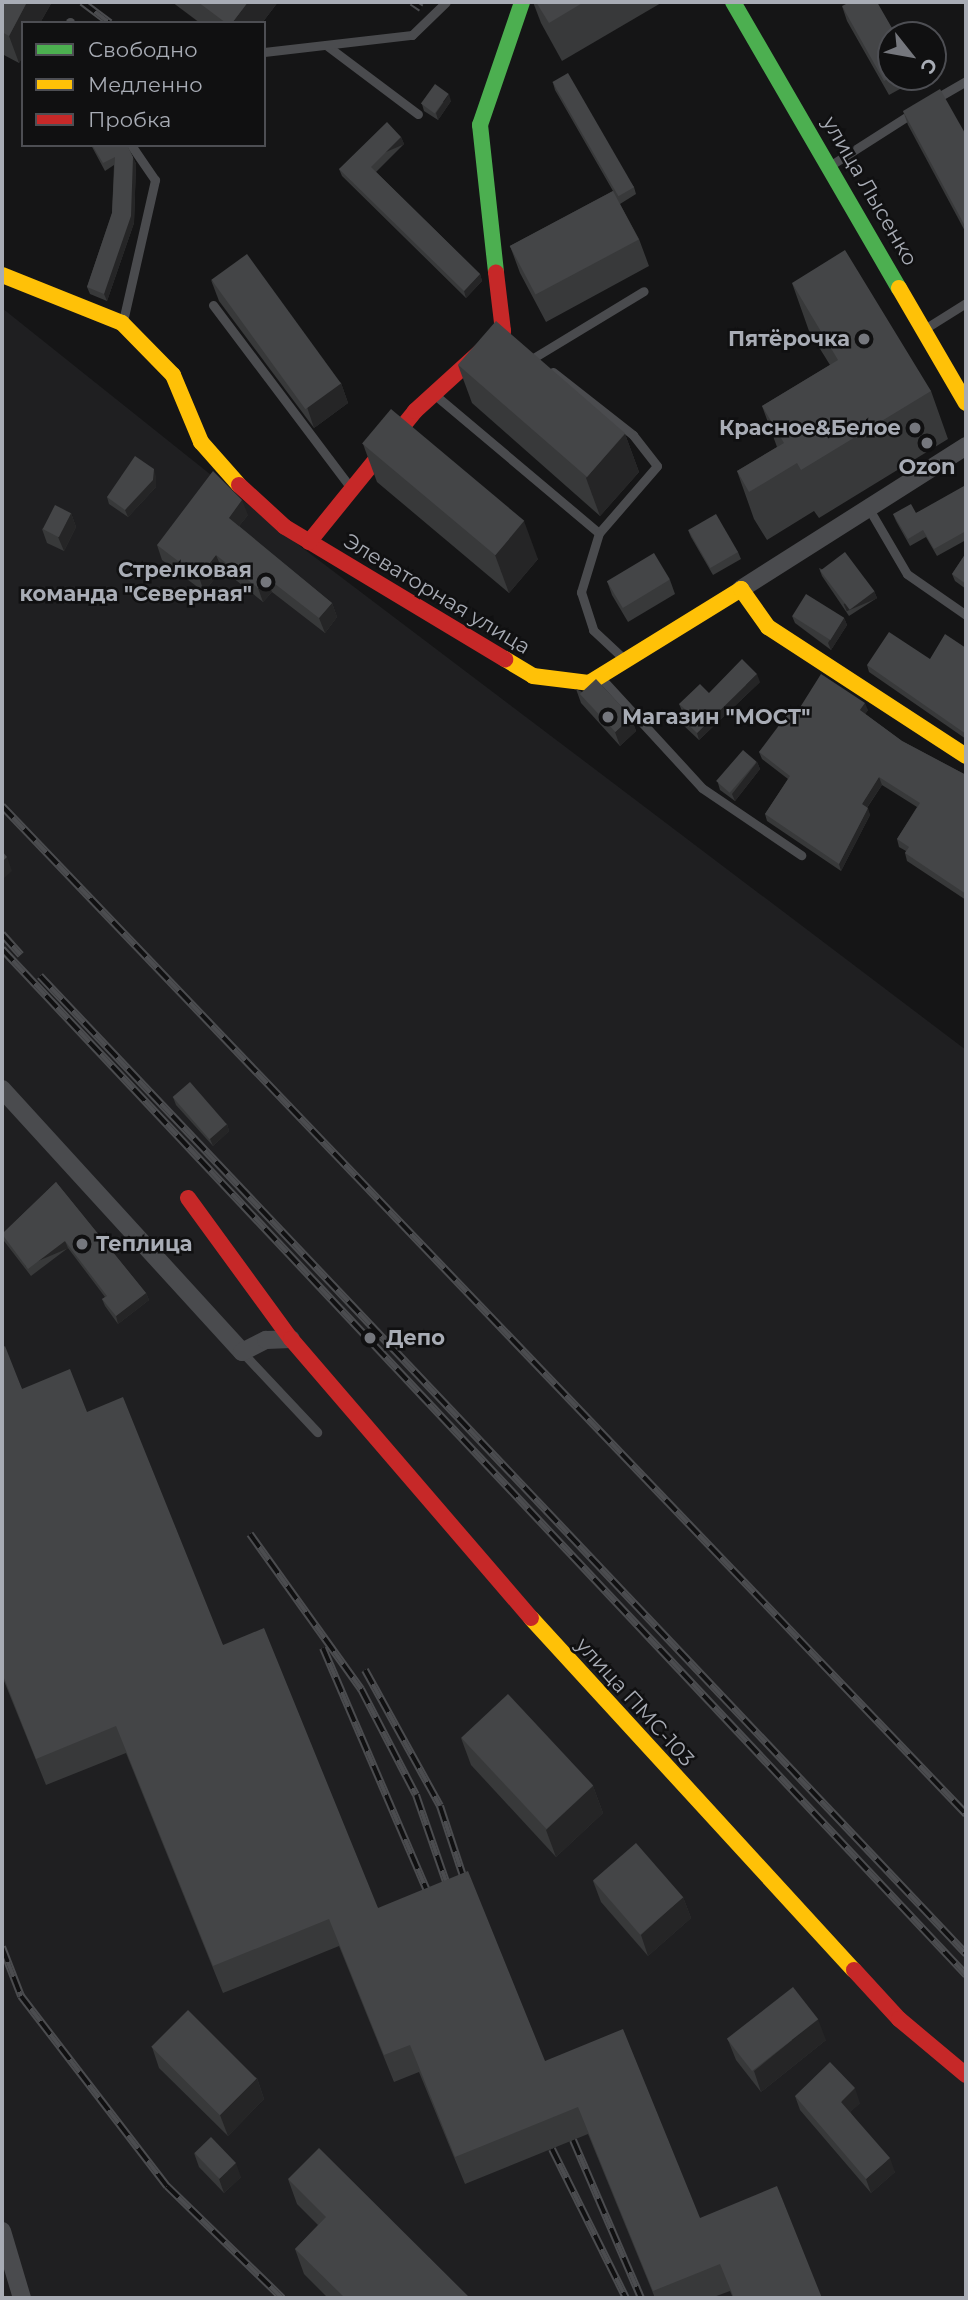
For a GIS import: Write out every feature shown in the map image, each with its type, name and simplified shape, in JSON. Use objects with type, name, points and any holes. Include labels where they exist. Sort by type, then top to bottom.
[{"type":"street","points":[[309,542],[351,489],[434,394],[508,336],[480,125],[522,2]]},
{"type":"street","name":"улица Лысенко","points":[[733,2],[966,403]]},
{"type":"street","name":"Элеваторная улица","points":[[2,275],[122,323],[173,375],[201,442],[251,498],[309,542],[533,676],[589,683],[601,678],[741,589]]},
{"type":"street","points":[[966,446],[741,589],[768,627],[966,756]]},
{"type":"street","points":[[2,1088],[242,1352],[266,1340],[290,1339]]},
{"type":"street","name":"улица ПМС-103","points":[[188,1198],[290,1339],[470,1551],[899,2019],[966,2075]]},
{"type":"street","points":[[2,2231],[22,2298]]},
{"type":"lane","points":[[266,52],[412,35],[446,2]]},
{"type":"lane","points":[[326,45],[418,114]]},
{"type":"lane","points":[[830,166],[966,81]]},
{"type":"lane","points":[[122,323],[155,180],[132,147]]},
{"type":"lane","points":[[535,357],[644,292]]},
{"type":"lane","points":[[923,329],[966,303]]},
{"type":"lane","points":[[213,305],[351,489]]},
{"type":"lane","points":[[524,349],[633,435],[657,467],[599,533],[581,592],[593,630],[627,662]]},
{"type":"lane","points":[[434,394],[599,533]]},
{"type":"lane","points":[[869,509],[907,573],[966,615]]},
{"type":"lane","points":[[601,678],[702,788],[801,855]]},
{"type":"lane","points":[[242,1352],[317,1432]]},
{"type":"shaded area","points":[[2,308],[300,546],[966,1050],[966,2298],[2,2298]]},
{"type":"building","points":[[2,2],[27,2],[9,36],[2,32]]},
{"type":"building","points":[[198,2],[248,2],[234,21],[223,21]]},
{"type":"building","points":[[536,2],[584,2],[549,23]]},
{"type":"building","points":[[850,2],[877,2],[888,21],[877,21],[877,68],[842,6]]},
{"type":"building","points":[[568,73],[634,187],[618,196],[552,82]]},
{"type":"building","points":[[435,84],[449,94],[435,113],[421,103]]},
{"type":"building","points":[[941,91],[966,135],[966,228],[903,111]]},
{"type":"building","points":[[387,122],[401,137],[371,167],[480,274],[464,291],[339,169]]},
{"type":"building","points":[[93,147],[128,147],[133,157],[131,216],[104,294],[87,287],[112,213],[115,157],[103,163]]},
{"type":"building","points":[[613,191],[639,240],[536,294],[510,246]]},
{"type":"building","points":[[845,250],[931,391],[801,470],[797,463],[749,492],[737,471],[784,443],[762,406],[838,360],[792,283]]},
{"type":"building","points":[[247,254],[341,383],[305,409],[211,280]]},
{"type":"building","points":[[496,321],[625,433],[587,477],[458,365]]},
{"type":"building","points":[[391,409],[524,521],[495,555],[362,443]]},
{"type":"building","points":[[135,456],[154,469],[153,480],[125,510],[107,497]]},
{"type":"building","points":[[213,471],[242,500],[229,518],[332,603],[319,618],[266,577],[258,588],[216,555],[199,577],[157,545]]},
{"type":"building","points":[[964,486],[966,531],[934,549],[923,530],[908,539],[893,514],[911,504],[916,513]]},
{"type":"building","points":[[55,505],[71,513],[59,537],[43,529]]},
{"type":"building","points":[[716,514],[738,552],[710,568],[688,530]]},
{"type":"building","points":[[845,552],[874,591],[850,610],[820,571]]},
{"type":"building","points":[[654,553],[670,580],[623,608],[607,581]]},
{"type":"building","points":[[966,553],[966,584],[952,574]]},
{"type":"building","points":[[806,594],[844,618],[830,640],[792,616]]},
{"type":"building","points":[[889,632],[930,659],[945,634],[966,648],[966,734],[867,665]]},
{"type":"building","points":[[742,659],[757,674],[697,733],[680,717],[686,710],[679,704],[700,684],[709,693]]},
{"type":"building","points":[[821,674],[865,703],[860,710],[902,741],[966,775],[966,894],[905,853],[909,847],[897,839],[920,803],[879,777],[862,804],[868,808],[839,864],[765,814],[790,776],[759,752],[789,712],[794,717]]},
{"type":"building","points":[[596,679],[631,717],[615,732],[580,694]]},
{"type":"building","points":[[743,750],[757,762],[730,793],[716,781]]},
{"type":"building","points":[[190,1082],[227,1124],[209,1139],[173,1097]]},
{"type":"building","name":"Теплица","points":[[56,1182],[146,1293],[116,1316],[102,1299],[107,1296],[65,1241],[28,1269],[2,1234]]},
{"type":"building","points":[[5,1346],[22,1389],[70,1369],[87,1412],[123,1397],[223,1645],[264,1628],[378,1908],[468,1871],[545,2061],[623,2029],[700,2218],[777,2186],[822,2298],[734,2298],[720,2264],[653,2291],[578,2107],[455,2157],[410,2045],[384,2055],[329,1919],[213,1966],[116,1726],[36,1759],[2,1673],[2,1348]]},
{"type":"building","points":[[508,1694],[593,1785],[546,1829],[461,1738]]},
{"type":"building","points":[[636,1843],[683,1897],[640,1935],[593,1880]]},
{"type":"building","points":[[793,1987],[818,2019],[752,2071],[727,2039]]},
{"type":"building","points":[[188,2010],[257,2079],[220,2115],[151,2047]]},
{"type":"building","points":[[830,2062],[855,2088],[841,2102],[890,2158],[866,2179],[795,2096]]},
{"type":"building","points":[[211,2137],[236,2163],[219,2179],[194,2153]]},
{"type":"building","points":[[319,2148],[470,2298],[345,2298],[295,2249],[326,2217],[288,2179]]},
{"type":"railway","points":[[82,2],[107,21]]},
{"type":"railway","points":[[412,2],[421,8]]},
{"type":"railway","points":[[2,806],[966,1814]]},
{"type":"railway","points":[[2,934],[21,955]]},
{"type":"railway","points":[[2,949],[966,1975]]},
{"type":"railway","points":[[40,976],[966,1954]]},
{"type":"railway","points":[[250,1534],[361,1689],[416,1795],[452,1899]]},
{"type":"railway","points":[[323,1648],[433,1905]]},
{"type":"railway","points":[[365,1670],[440,1806],[468,1891]]},
{"type":"railway","points":[[2,1947],[21,1996],[167,2186],[282,2298]]},
{"type":"railway","points":[[573,2140],[641,2298]]},
{"type":"railway","points":[[552,2149],[626,2298]]},
{"type":"traffic: fast","points":[[496,272],[480,125],[522,2]]},
{"type":"traffic: fast","points":[[733,2],[899,288]]},
{"type":"traffic: slow","points":[[2,275],[122,323],[173,375],[201,442],[239,485]]},
{"type":"traffic: slow","points":[[899,288],[966,403]]},
{"type":"traffic: slow","points":[[505,659],[533,676],[589,683],[741,589],[768,627],[966,756]]},
{"type":"traffic: slow","points":[[531,1618],[854,1970]]},
{"type":"traffic: jam","points":[[309,542],[415,411],[503,331],[496,272]]},
{"type":"traffic: jam","points":[[239,485],[285,527],[505,659]]},
{"type":"traffic: jam","points":[[188,1198],[291,1339],[531,1618]]},
{"type":"traffic: jam","points":[[854,1970],[899,2019],[966,2075]]},
{"type":"place","name":"Пятёрочка","points":[[864,339]]},
{"type":"place","name":"Красное&Белое","points":[[915,428]]},
{"type":"place","name":"Ozon","points":[[927,443]]},
{"type":"place","name":"Стрелковая команда \"Северная\"","points":[[266,582]]},
{"type":"place","name":"Магазин \"МОСТ\"","points":[[608,717]]},
{"type":"place","name":"Теплица","points":[[82,1244]]},
{"type":"place","name":"Депо","points":[[370,1338]]}]
